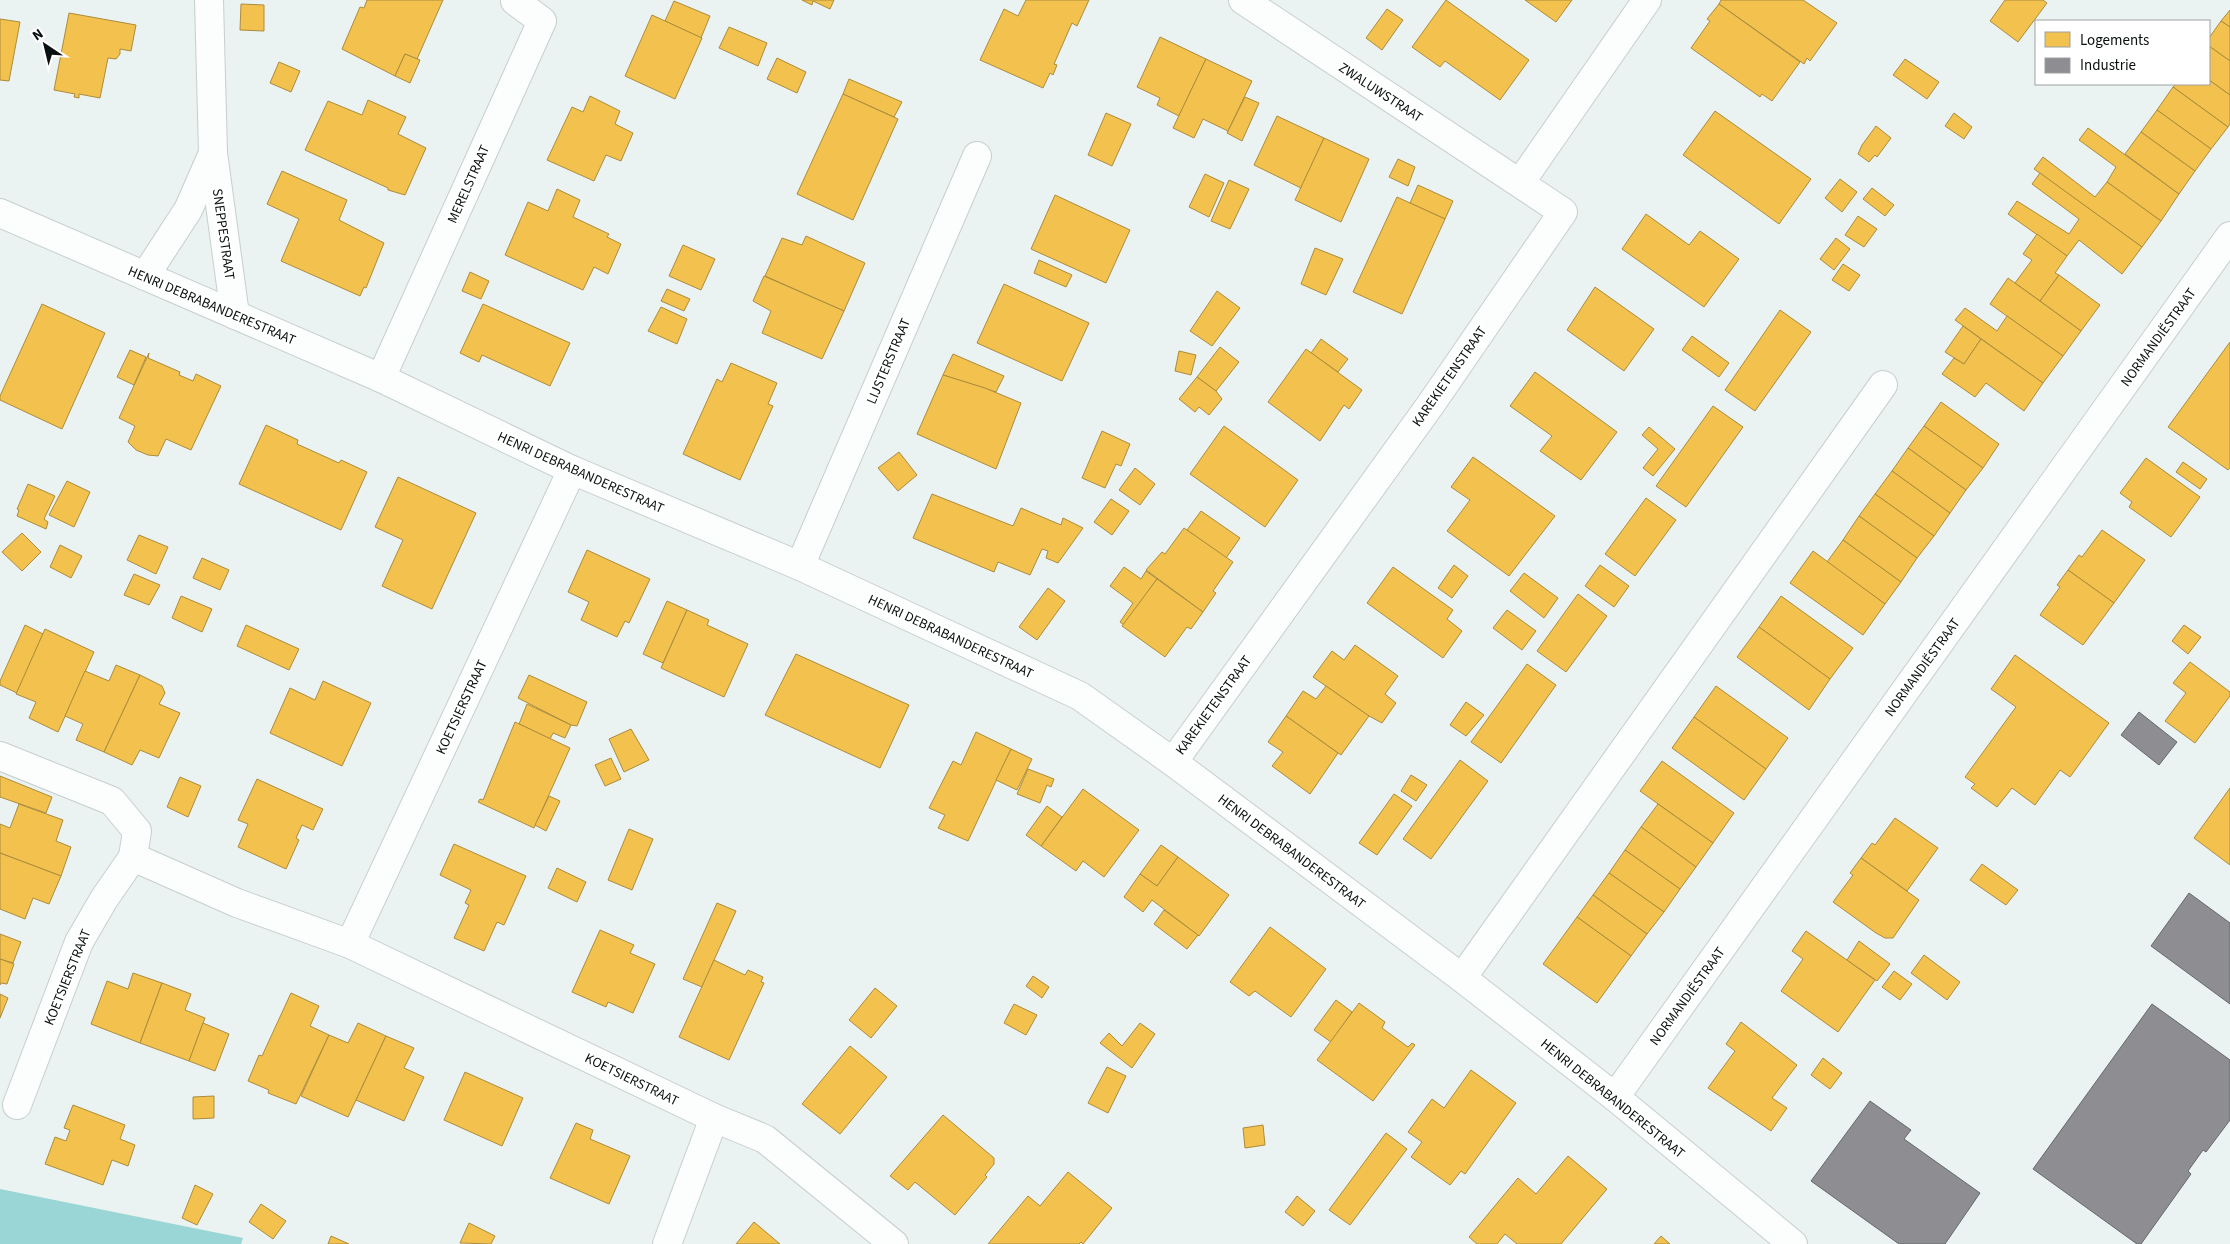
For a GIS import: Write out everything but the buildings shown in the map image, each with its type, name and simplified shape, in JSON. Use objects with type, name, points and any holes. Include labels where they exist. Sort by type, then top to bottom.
[{"type":"street","name":"SNEPPESTRAAT","points":[[209,0],[213,153],[235,315]]},
{"type":"street","name":"ZWALUWSTRAAT","points":[[1243,0],[1520,183]]},
{"type":"street","points":[[1520,183],[1646,0]]},
{"type":"street","name":"MERELSTRAAT","points":[[380,378],[542,21],[515,2]]},
{"type":"street","name":"SNEPPESTRAAT","points":[[145,276],[188,210],[213,153]]},
{"type":"street","name":"LIJSTERSTRAAT","points":[[800,566],[977,156]]},
{"type":"street","name":"KAREKIETENSTRAAT","points":[[1173,762],[1430,404],[1563,212],[1520,183]]},
{"type":"street","name":"HENRI DEBRABANDERESTRAAT","points":[[0,213],[380,378],[572,470],[800,566],[1080,696],[1173,762],[1462,978],[1615,1098],[1792,1244]]},
{"type":"street","name":"NORMANDIËSTRAAT","points":[[1615,1098],[2230,236]]},
{"type":"street","points":[[1462,978],[1884,385]]},
{"type":"street","name":"KOETSIERSTRAAT","points":[[350,944],[572,470]]},
{"type":"street","name":"KOETSIERSTRAAT","points":[[0,756],[112,801],[137,830],[132,857],[104,899],[79,942],[18,1105]]},
{"type":"street","name":"KOETSIERSTRAAT","points":[[132,857],[237,903],[350,944],[714,1118],[765,1139],[894,1244]]},
{"type":"street","points":[[667,1244],[714,1118]]},
{"type":"shaded area","points":[[0,1189],[243,1238],[241,1244],[0,1244]]}]
